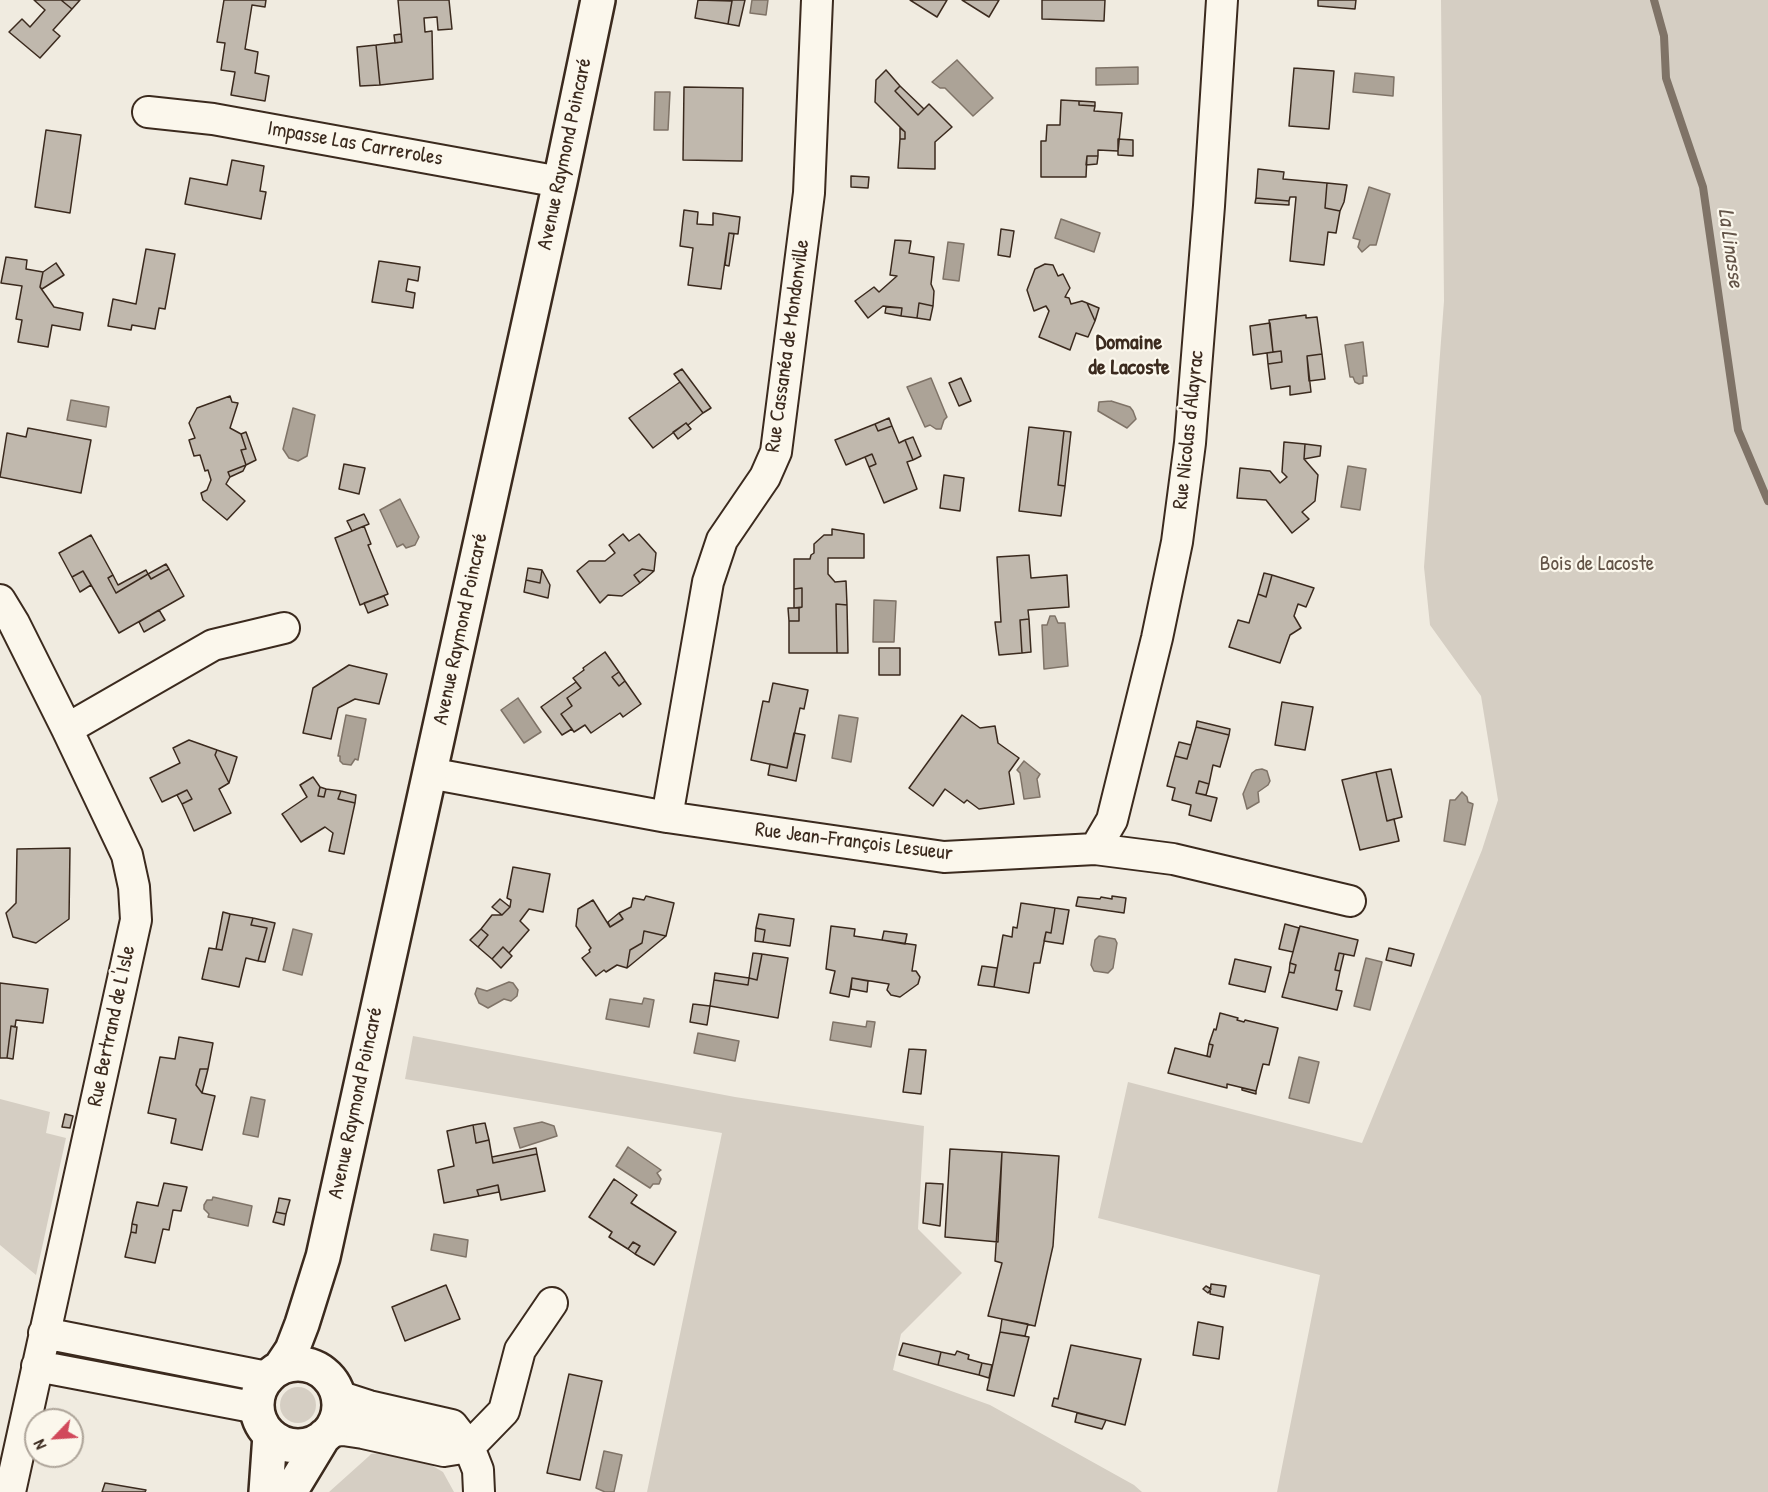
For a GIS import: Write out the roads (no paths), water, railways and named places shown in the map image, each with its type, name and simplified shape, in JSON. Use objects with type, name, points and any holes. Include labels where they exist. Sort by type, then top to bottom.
[{"type":"main road","name":"Avenue Raymond Poincaré","points":[[274,1372],[292,1350],[323,1257],[598,0]]},
{"type":"main road","name":"Avenue Raymond Poincaré","points":[[323,1257],[320,1323],[323,1348],[336,1390]]},
{"type":"main road","points":[[266,1492],[264,1423],[257,1399],[261,1387],[274,1372],[294,1364],[310,1365],[323,1372],[336,1390],[338,1412],[335,1423],[290,1492]]},
{"type":"main road","points":[[264,1423],[280,1441],[291,1445],[314,1442],[326,1434]]},
{"type":"street","name":"Rue Cassanéa de Mondonville","points":[[667,817],[708,582],[722,540],[765,477],[776,452],[809,193],[817,0]]},
{"type":"street","name":"Rue Nicolas d'Alayrac","points":[[1095,849],[1112,820],[1178,542],[1190,443],[1218,93],[1222,0]]},
{"type":"street","name":"Impasse Las Carreroles","points":[[148,112],[213,119],[560,182]]},
{"type":"street","name":"Rue Bertrand de L'Isle","points":[[0,600],[14,622],[68,729],[127,855],[134,887],[136,920],[10,1492]]},
{"type":"street","points":[[68,729],[213,645],[284,628]]},
{"type":"street","name":"Rue Jean-François Lesueur","points":[[429,773],[667,817],[944,857],[1095,849],[1173,859],[1350,901]]},
{"type":"street","points":[[326,1434],[343,1430],[444,1451],[469,1447],[504,1411],[520,1350],[552,1304]]},
{"type":"street","points":[[44,1333],[243,1374],[274,1372]]},
{"type":"street","points":[[37,1366],[247,1406],[264,1423]]},
{"type":"street","points":[[336,1390],[369,1406],[452,1425],[469,1447],[478,1470],[479,1492]]},
{"type":"waterway","name":"La Linasse","points":[[1654,0],[1664,36],[1666,78],[1703,187],[1738,430],[1768,501]]},
{"type":"district","name":"Domaine de Lacoste","points":[[1129,356]]},
{"type":"park label","name":"Bois de Lacoste","points":[[1597,564]]}]
